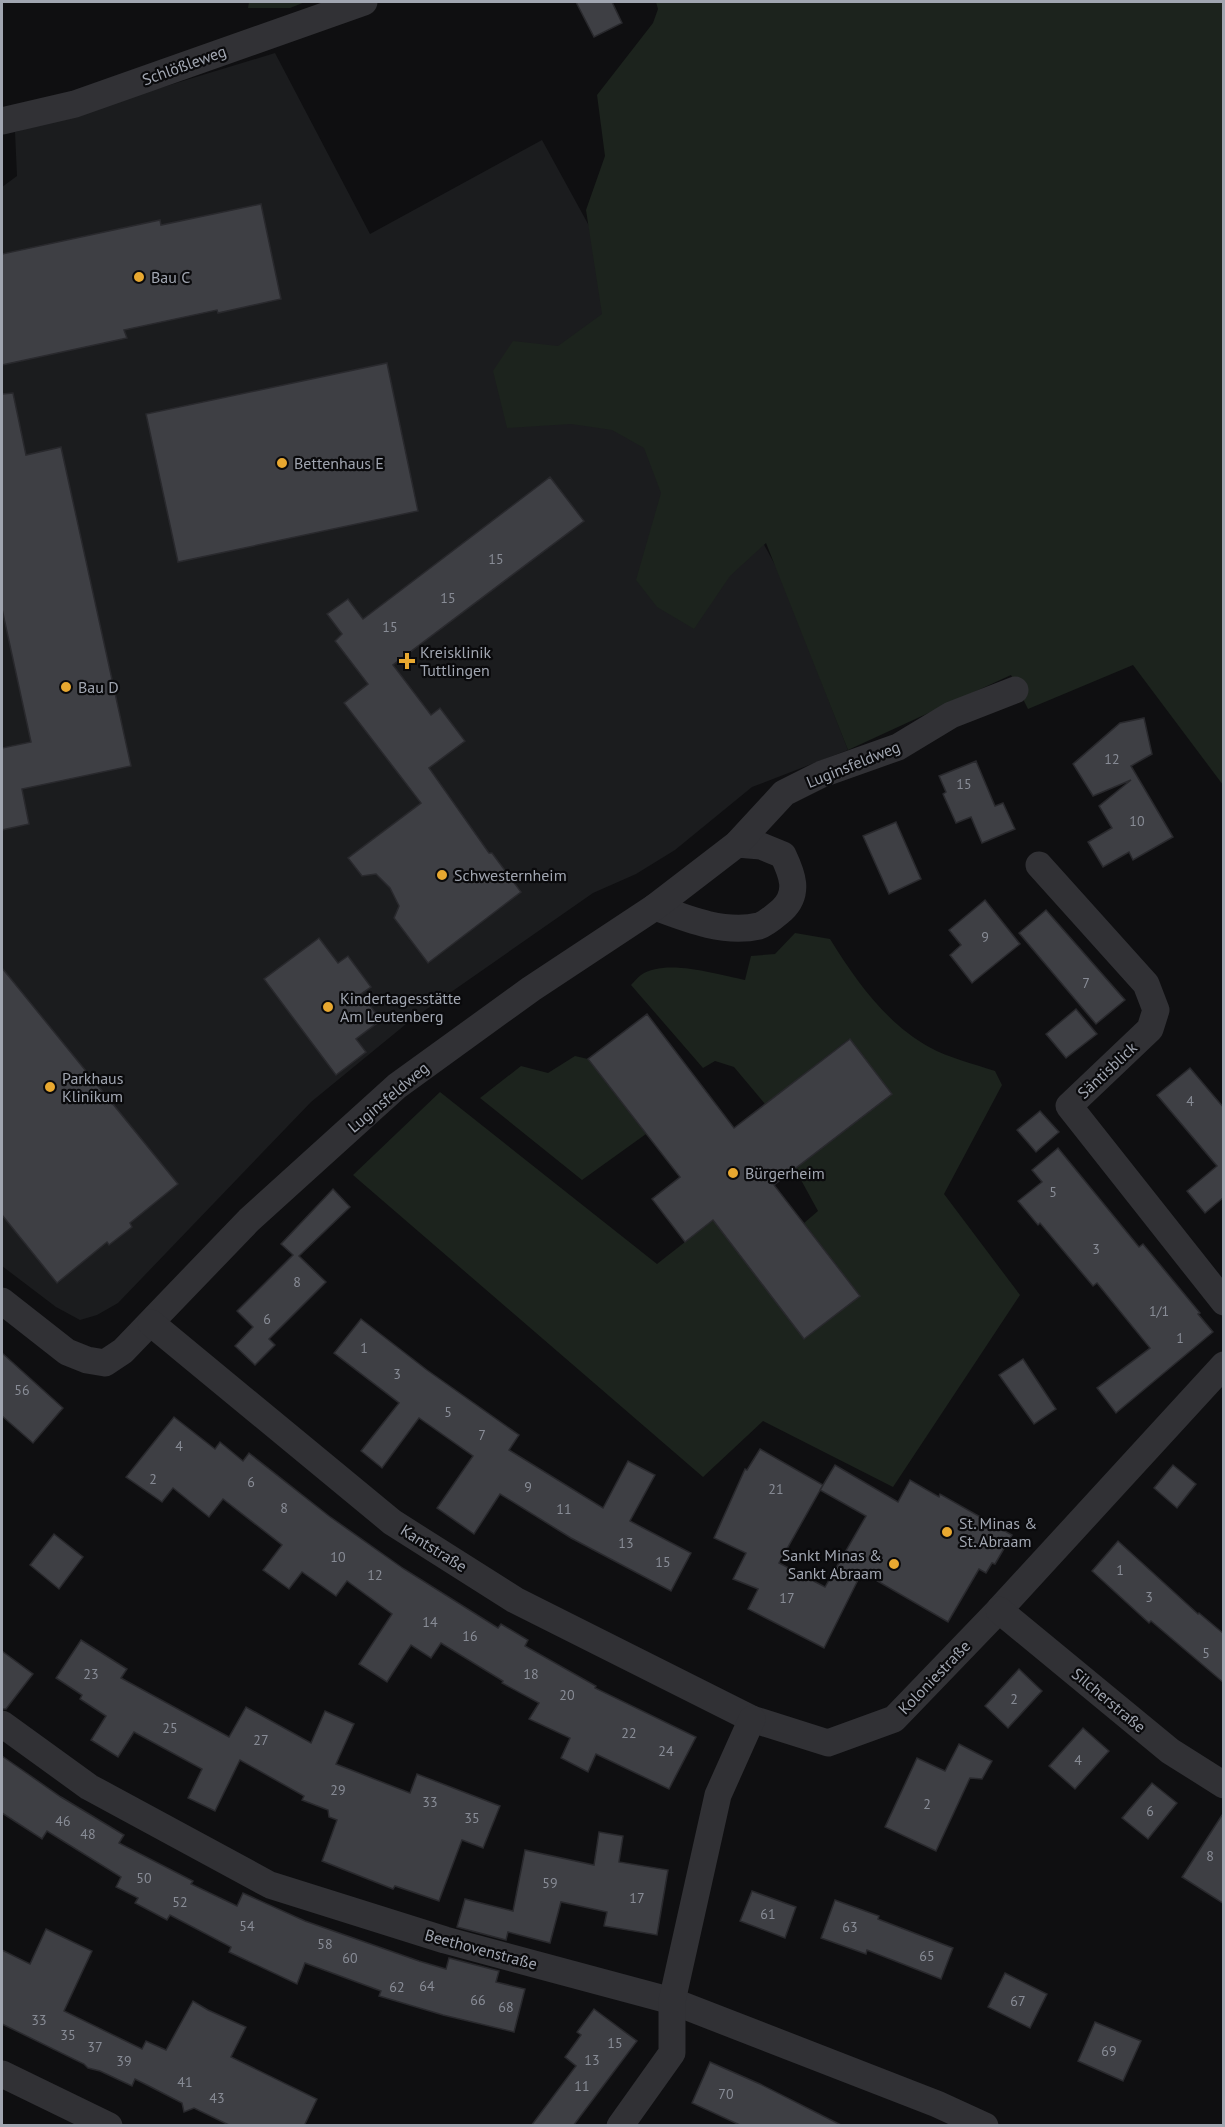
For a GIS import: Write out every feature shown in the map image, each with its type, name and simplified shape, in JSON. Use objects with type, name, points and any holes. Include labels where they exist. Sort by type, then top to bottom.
[{"type":"street","name":"Schlößleweg","points":[[2,121],[75,104],[364,2]]},
{"type":"street","name":"Luginsfeldweg","points":[[2,1301],[67,1352],[87,1360],[105,1363],[123,1351],[249,1220],[397,1086],[531,989],[655,907],[737,844],[784,793],[822,774],[898,747],[951,715],[1015,690]]},
{"type":"street","points":[[655,907],[695,922],[732,927],[761,926],[783,909],[792,896],[793,875],[783,855],[761,846],[737,844]]},
{"type":"street","name":"Säntisblick","points":[[1039,865],[1146,984],[1156,1010],[1150,1029],[1069,1106],[1224,1302]]},
{"type":"street","name":"Kantstraße","points":[[151,1323],[392,1522],[515,1600],[752,1719]]},
{"type":"street","name":"Koloniestraße","points":[[752,1719],[828,1743],[894,1719],[999,1610],[1224,1365]]},
{"type":"street","name":"Silcherstraße","points":[[999,1610],[1170,1751],[1224,1785]]},
{"type":"street","points":[[620,2126],[672,2053],[672,2001],[718,1795],[752,1719]]},
{"type":"street","name":"Beethovenstraße","points":[[2,1724],[89,1787],[270,1886],[445,1940],[672,2001],[937,2104],[985,2126]]},
{"type":"street","points":[[2,2074],[109,2126]]},
{"type":"shaded area","points":[[249,2],[305,2],[290,8],[248,8]]},
{"type":"shaded area","points":[[656,2],[1223,2],[1223,785],[1133,665],[1028,709],[1011,675],[848,750],[766,543],[730,576],[694,629],[657,607],[636,580],[661,493],[644,448],[612,430],[571,424],[507,428],[493,371],[513,341],[558,346],[602,314],[586,210],[605,156],[597,95],[653,23],[658,9]]},
{"type":"shaded area","name":"Kreisklinik Tuttlingen","points":[[275,53],[370,234],[542,140],[779,572],[848,750],[752,787],[675,850],[636,874],[593,893],[411,1020],[311,1102],[118,1303],[97,1315],[80,1320],[56,1307],[2,1266],[2,187],[17,176],[15,132]]},
{"type":"shaded area","points":[[795,933],[830,939],[861,985],[899,1026],[937,1051],[995,1071],[1002,1085],[944,1194],[1020,1295],[893,1487],[763,1421],[703,1477],[353,1175],[440,1092],[657,1264],[713,1220],[804,1339],[860,1296],[804,1223],[818,1211],[795,1169],[892,1094],[849,1039],[765,1104],[734,1067],[715,1061],[703,1068],[631,985],[641,975],[664,968],[692,969],[745,980],[751,956],[775,954]]},
{"type":"shaded area","points":[[575,1056],[588,1059],[646,1134],[582,1180],[480,1098],[521,1066],[548,1073]]},
{"type":"building","points":[[576,2],[612,2],[622,23],[594,37]]},
{"type":"building","name":"Bau C","points":[[261,204],[281,299],[124,330],[127,338],[2,365],[2,254],[160,220],[161,225]]},
{"type":"building","name":"Bettenhaus E","points":[[387,363],[418,511],[178,562],[146,414]]},
{"type":"building","name":"Bau D","points":[[13,393],[26,455],[61,447],[131,766],[22,789],[29,824],[2,830],[2,748],[31,742],[2,609],[2,394]]},
{"type":"building","points":[[550,477],[584,521],[393,665],[431,715],[440,708],[465,741],[429,768],[489,853],[492,853],[521,892],[428,963],[394,918],[399,906],[390,888],[376,874],[362,876],[348,858],[421,803],[344,703],[368,684],[335,641],[342,634],[327,614],[348,599],[363,619]]},
{"type":"building","points":[[1144,718],[1152,754],[1131,766],[1173,837],[1133,860],[1129,852],[1103,867],[1088,842],[1112,828],[1099,806],[1131,780],[1093,796],[1073,764],[1120,723]]},
{"type":"building","points":[[976,761],[995,806],[1003,803],[1015,829],[982,843],[971,817],[956,823],[943,794],[946,792],[939,776]]},
{"type":"building","points":[[896,822],[921,879],[889,894],[863,836]]},
{"type":"building","points":[[985,900],[1020,944],[972,983],[950,955],[961,945],[949,930]]},
{"type":"building","points":[[1046,910],[1125,1000],[1096,1024],[1019,933]]},
{"type":"building","name":"Kindertagesstätte Am Leutenberg","points":[[319,938],[338,963],[348,956],[371,987],[361,994],[381,1020],[356,1039],[366,1052],[336,1075],[264,979]]},
{"type":"building","name":"Parkhaus Klinikum","points":[[2,968],[178,1184],[130,1223],[132,1227],[109,1245],[107,1242],[57,1283],[2,1215]]},
{"type":"building","points":[[1076,1009],[1097,1034],[1066,1058],[1046,1034]]},
{"type":"building","name":"Bürgerheim","points":[[647,1014],[734,1128],[850,1039],[892,1094],[774,1185],[860,1296],[804,1339],[713,1220],[685,1242],[652,1199],[680,1177],[588,1059]]},
{"type":"building","points":[[1190,1068],[1224,1108],[1224,1197],[1205,1213],[1187,1191],[1217,1166],[1157,1095]]},
{"type":"building","points":[[1040,1111],[1059,1132],[1036,1152],[1017,1130]]},
{"type":"building","points":[[1058,1148],[1139,1247],[1143,1244],[1213,1332],[1116,1413],[1097,1388],[1150,1348],[1097,1283],[1093,1286],[1040,1223],[1038,1225],[1018,1201],[1042,1182],[1032,1170]]},
{"type":"building","points":[[333,1189],[350,1207],[299,1256],[326,1282],[269,1339],[275,1345],[255,1365],[235,1346],[253,1327],[237,1311],[293,1255],[281,1244]]},
{"type":"building","points":[[361,1319],[427,1370],[519,1435],[509,1450],[603,1508],[628,1461],[655,1475],[630,1521],[691,1553],[671,1591],[571,1538],[500,1494],[474,1534],[437,1508],[473,1456],[419,1418],[382,1468],[361,1451],[399,1403],[334,1353]]},
{"type":"building","points":[[2,1353],[63,1408],[33,1443],[2,1416]]},
{"type":"building","points":[[1023,1359],[1056,1409],[1034,1424],[999,1375]]},
{"type":"building","points":[[174,1417],[215,1449],[220,1442],[243,1461],[249,1453],[329,1516],[404,1569],[498,1628],[501,1624],[528,1640],[525,1646],[596,1686],[595,1688],[696,1737],[669,1789],[596,1754],[588,1772],[561,1758],[570,1738],[529,1719],[539,1703],[502,1683],[503,1681],[441,1643],[431,1658],[411,1645],[387,1682],[359,1664],[392,1614],[347,1581],[336,1596],[302,1572],[289,1589],[263,1570],[282,1545],[223,1499],[209,1517],[173,1488],[162,1502],[126,1477]]},
{"type":"building","points":[[760,1449],[823,1485],[835,1465],[898,1502],[910,1480],[939,1497],[940,1494],[1012,1535],[995,1564],[992,1563],[986,1573],[979,1569],[948,1622],[862,1572],[824,1648],[748,1609],[758,1589],[733,1579],[746,1553],[714,1538],[745,1469],[747,1470]]},
{"type":"building","points":[[1173,1465],[1196,1484],[1177,1508],[1154,1488]]},
{"type":"building","points":[[820,1490],[866,1516],[825,1587],[779,1563]]},
{"type":"building","points":[[54,1534],[83,1557],[59,1589],[30,1565]]},
{"type":"building","points":[[1118,1541],[1198,1614],[1224,1634],[1224,1683],[1151,1621],[1149,1623],[1092,1571]]},
{"type":"building","points":[[81,1640],[127,1669],[121,1678],[229,1737],[246,1707],[311,1743],[325,1711],[354,1724],[336,1764],[410,1793],[417,1774],[500,1806],[483,1848],[462,1840],[439,1901],[395,1886],[393,1889],[322,1861],[337,1820],[329,1817],[328,1810],[302,1800],[304,1796],[240,1760],[215,1811],[188,1798],[202,1769],[134,1732],[118,1757],[91,1740],[106,1716],[80,1699],[82,1695],[56,1678]]},
{"type":"building","points":[[2,1651],[33,1674],[6,1709],[2,1709]]},
{"type":"building","points":[[1019,1669],[1042,1691],[1008,1728],[985,1706]]},
{"type":"building","points":[[1083,1728],[1109,1751],[1075,1789],[1049,1766]]},
{"type":"building","points":[[959,1744],[992,1761],[982,1779],[970,1778],[936,1851],[885,1827],[917,1758],[945,1771]]},
{"type":"building","points":[[2,1756],[61,1797],[124,1835],[119,1843],[193,1881],[191,1884],[237,1906],[243,1893],[305,1921],[419,1961],[446,1969],[449,1958],[499,1971],[496,1982],[525,1989],[514,2032],[443,2015],[379,1996],[381,1991],[305,1963],[297,1984],[229,1952],[231,1947],[170,1915],[167,1920],[135,1903],[138,1898],[116,1887],[121,1877],[47,1831],[42,1839],[2,1813]]},
{"type":"building","points":[[1152,1783],[1177,1803],[1148,1839],[1122,1818]]},
{"type":"building","points":[[1224,1812],[1224,1904],[1182,1877]]},
{"type":"building","points":[[599,1832],[623,1836],[619,1862],[668,1870],[657,1935],[604,1926],[607,1912],[561,1902],[550,1943],[508,1932],[506,1940],[457,1927],[465,1899],[513,1911],[525,1850],[594,1865]]},
{"type":"building","points":[[752,1891],[796,1907],[785,1938],[740,1921]]},
{"type":"building","points":[[835,1900],[953,1948],[941,1979],[867,1950],[866,1954],[821,1938]]},
{"type":"building","points":[[46,1929],[92,1951],[64,2011],[142,2049],[146,2041],[166,2050],[193,2001],[246,2027],[231,2057],[317,2099],[304,2126],[231,2126],[194,2108],[184,2112],[182,2103],[135,2079],[132,2086],[88,2068],[2,2024],[2,1950],[30,1964]]},
{"type":"building","points":[[1005,1973],[1047,1994],[1030,2028],[988,2007]]},
{"type":"building","points":[[594,2009],[637,2041],[573,2126],[531,2126],[576,2066],[565,2057],[581,2035],[577,2032]]},
{"type":"building","points":[[1095,2022],[1141,2041],[1123,2081],[1078,2061]]},
{"type":"building","points":[[710,2062],[760,2084],[843,2126],[742,2126],[692,2103]]},
{"type":"place","name":"Bau C","points":[[139,277]]},
{"type":"place","name":"Bettenhaus E","points":[[282,463]]},
{"type":"place","name":"Kreisklinik Tuttlingen","points":[[407,661]]},
{"type":"place","name":"Bau D","points":[[66,687]]},
{"type":"place","name":"Schwesternheim","points":[[442,875]]},
{"type":"place","name":"Kindertagesstätte Am Leutenberg","points":[[328,1007]]},
{"type":"place","name":"Parkhaus Klinikum","points":[[50,1087]]},
{"type":"place","name":"Bürgerheim","points":[[733,1173]]},
{"type":"place","name":"St. Minas & St. Abraam","points":[[947,1532]]},
{"type":"place","name":"Sankt Minas & Sankt Abraam","points":[[894,1564]]}]
